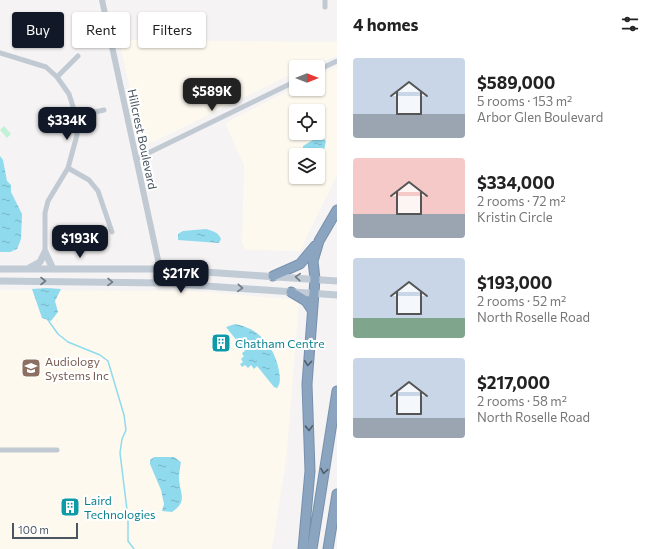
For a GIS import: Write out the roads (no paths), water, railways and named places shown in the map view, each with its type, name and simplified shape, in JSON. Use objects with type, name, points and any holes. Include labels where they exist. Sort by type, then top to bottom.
[{"type":"highway","points":[[273,276],[300,264],[319,241],[337,210]]},
{"type":"highway","points":[[303,549],[310,471],[307,384],[315,279],[312,261],[319,241]]},
{"type":"highway","points":[[292,292],[306,301],[312,310]]},
{"type":"highway","points":[[312,549],[337,391]]},
{"type":"highway","points":[[328,549],[337,494]]},
{"type":"main road","points":[[45,252],[53,269]]},
{"type":"main road","points":[[28,268],[40,262],[45,252]]},
{"type":"main road","points":[[0,268],[160,269],[337,281]]},
{"type":"main road","points":[[0,281],[162,283],[335,295]]},
{"type":"street","name":"Hillcrest Boulevard","points":[[102,0],[162,283]]},
{"type":"street","points":[[325,0],[325,7]]},
{"type":"street","points":[[0,53],[46,67],[57,77],[69,94],[76,116],[77,135],[68,168],[47,207],[45,252]]},
{"type":"street","points":[[57,77],[78,56]]},
{"type":"street","points":[[325,67],[337,61]]},
{"type":"street","points":[[136,159],[289,84]]},
{"type":"street","points":[[76,116],[104,110]]},
{"type":"street","points":[[68,168],[89,180],[98,191],[112,232]]},
{"type":"street","points":[[0,450],[57,450]]},
{"type":"water","points":[[313,140],[326,141],[324,148],[303,148],[303,146]]},
{"type":"water","points":[[0,156],[3,160],[7,181],[11,185],[11,192],[22,214],[21,239],[17,249],[10,252],[0,252]]},
{"type":"water","points":[[206,229],[217,233],[221,239],[219,243],[178,240],[178,234],[183,231]]},
{"type":"water","points":[[32,289],[61,289],[55,301],[58,312],[51,321],[42,318]]},
{"type":"water","points":[[235,324],[244,326],[258,334],[270,347],[277,362],[279,371],[280,382],[277,388],[274,387],[257,366],[254,369],[251,365],[248,368],[245,365],[242,367],[240,364],[243,362],[241,359],[244,356],[242,353],[245,351],[226,327]]},
{"type":"water","points":[[154,457],[174,457],[181,462],[179,478],[182,501],[172,512],[162,511],[164,504],[161,490],[150,464],[150,460]]},
{"type":"waterway","points":[[48,320],[58,334],[68,342],[100,355],[108,361],[124,415],[126,430],[122,439],[120,453],[128,518],[128,541],[134,549]]},
{"type":"place","name":"Chatham Centre","points":[[221,343]]},
{"type":"place","name":"Audiology Systems Inc","points":[[31,368]]},
{"type":"place","name":"Laird Technologies","points":[[70,507]]}]
